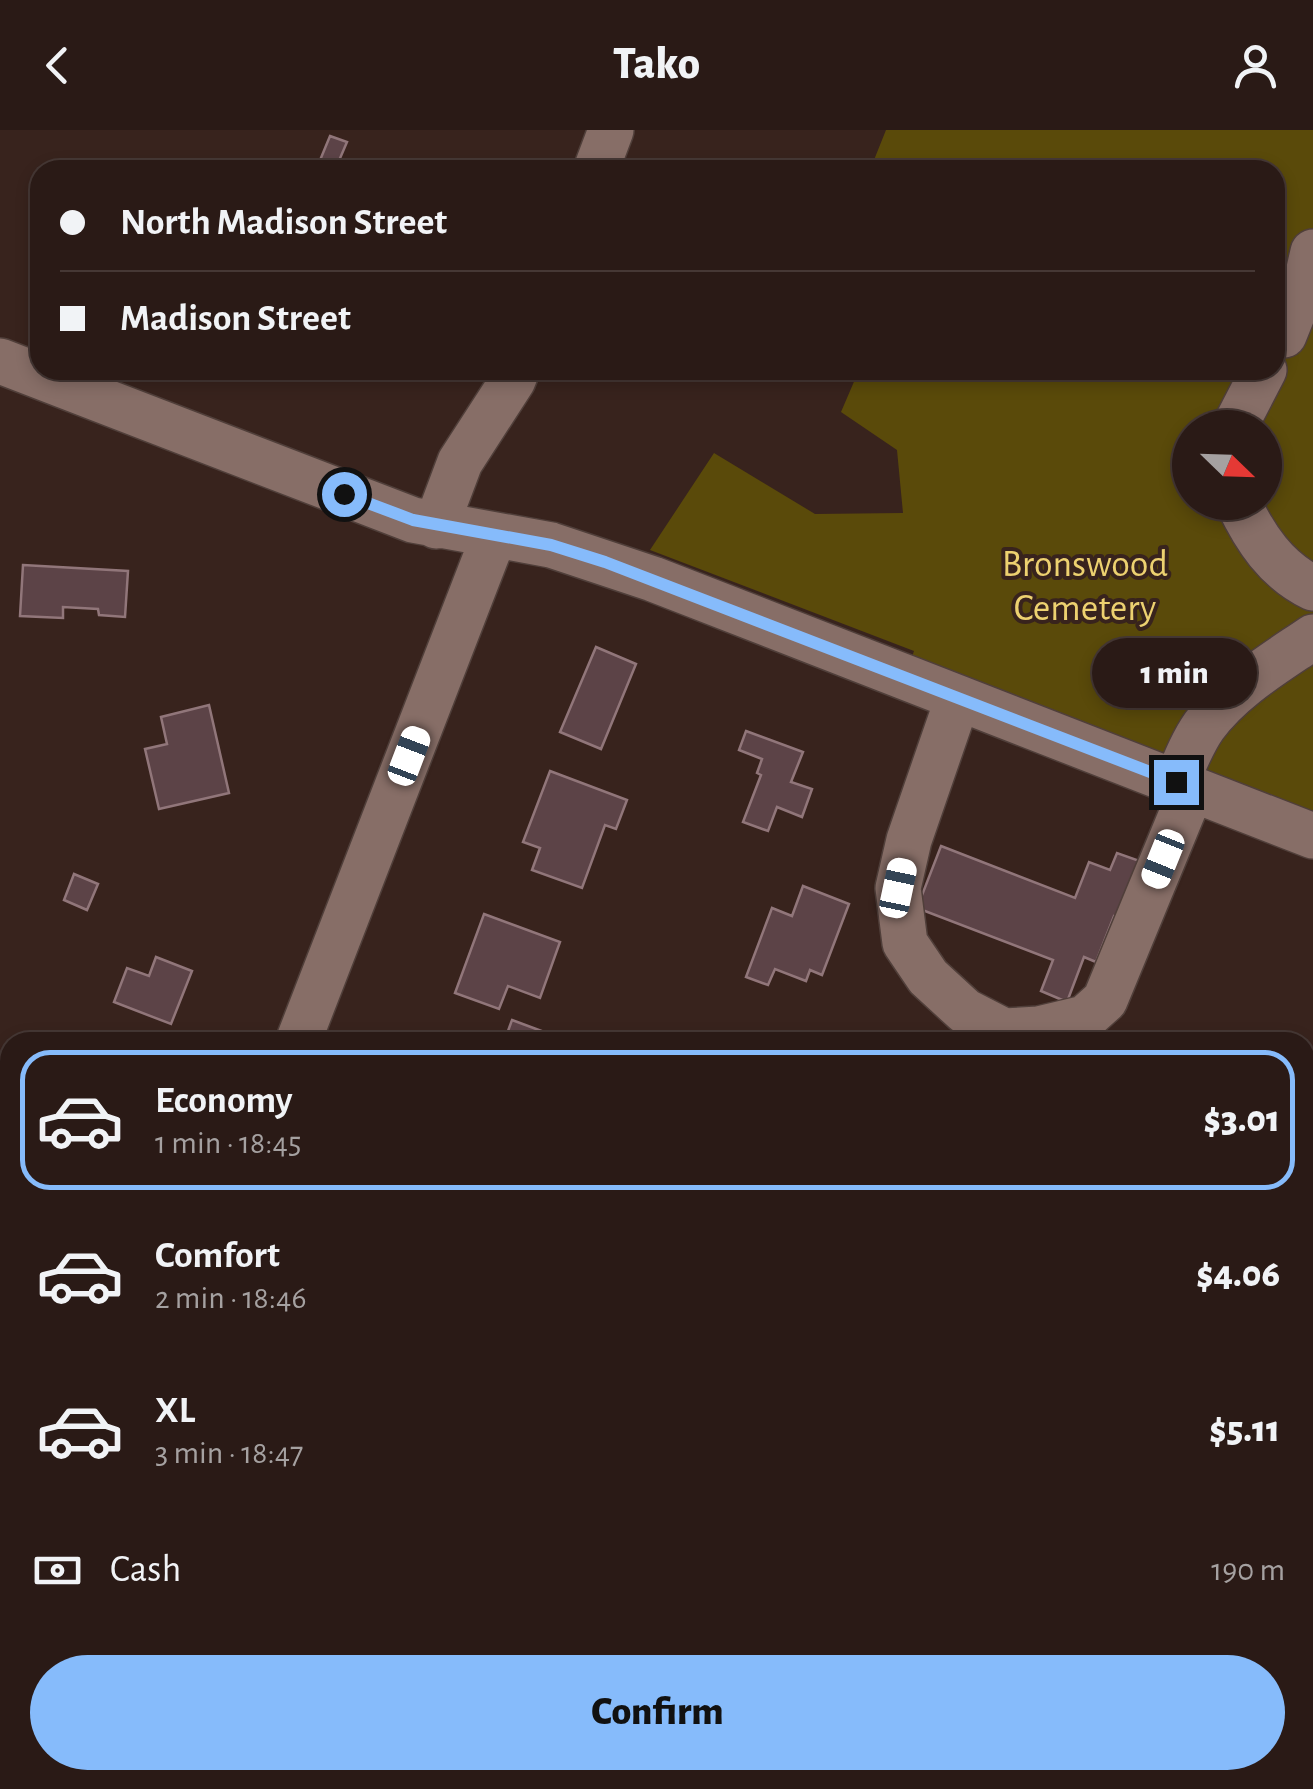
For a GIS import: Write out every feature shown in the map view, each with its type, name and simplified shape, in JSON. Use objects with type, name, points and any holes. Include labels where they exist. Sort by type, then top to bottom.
[{"type":"street","points":[[600,160],[611,130]]},
{"type":"street","points":[[1285,327],[1307,278],[1313,252]]},
{"type":"street","points":[[1285,337],[1313,299]]},
{"type":"street","points":[[0,362],[30,373]]},
{"type":"street","points":[[47,380],[413,520],[551,545],[605,562],[1313,836]]},
{"type":"street","points":[[436,526],[460,462],[514,380]]},
{"type":"street","points":[[1243,410],[1259,380]]},
{"type":"street","points":[[1247,520],[1268,553],[1288,573],[1313,588]]},
{"type":"street","points":[[302,1032],[494,536]]},
{"type":"street","points":[[958,698],[908,840],[898,888],[905,943],[928,977],[965,1010],[1004,1031],[1039,1029],[1085,1018],[1105,1000],[1184,786],[1197,736],[1206,723],[1247,683],[1313,637]]},
{"type":"green space","name":"Bronswood Cemetery","points":[[886,130],[1313,130],[1313,818],[910,663],[914,651],[650,550],[714,453],[815,514],[903,513],[897,450],[841,412],[855,380],[1285,380],[1285,160],[874,160]]},
{"type":"building","points":[[330,136],[347,142],[339,160],[320,160]]},
{"type":"building","points":[[23,565],[128,571],[125,617],[99,615],[98,609],[63,607],[63,618],[20,616]]},
{"type":"building","points":[[596,647],[636,664],[601,749],[560,732]]},
{"type":"building","points":[[209,705],[229,793],[159,809],[145,749],[167,744],[161,717]]},
{"type":"building","points":[[746,731],[803,752],[791,782],[812,789],[802,817],[777,807],[768,831],[743,822],[761,775],[757,773],[762,759],[739,750]]},
{"type":"building","points":[[550,771],[627,800],[616,829],[605,825],[582,888],[532,870],[540,848],[523,842]]},
{"type":"building","points":[[941,846],[1075,898],[1089,862],[1110,870],[1117,853],[1148,864],[1126,920],[1114,916],[1096,962],[1084,957],[1067,1002],[1041,991],[1053,960],[917,908]]},
{"type":"building","points":[[74,874],[98,884],[87,910],[64,900]]},
{"type":"building","points":[[803,886],[849,904],[822,975],[810,970],[806,981],[775,969],[768,985],[746,977],[772,908],[792,916]]},
{"type":"building","points":[[484,914],[560,942],[540,998],[508,986],[499,1009],[455,993]]},
{"type":"building","points":[[156,957],[192,971],[171,1024],[114,1002],[127,968],[149,976]]},
{"type":"building","points":[[512,1020],[544,1032],[508,1032]]},
{"type":"route","points":[[344,494],[413,520],[551,545],[653,578],[1176,782]]}]
